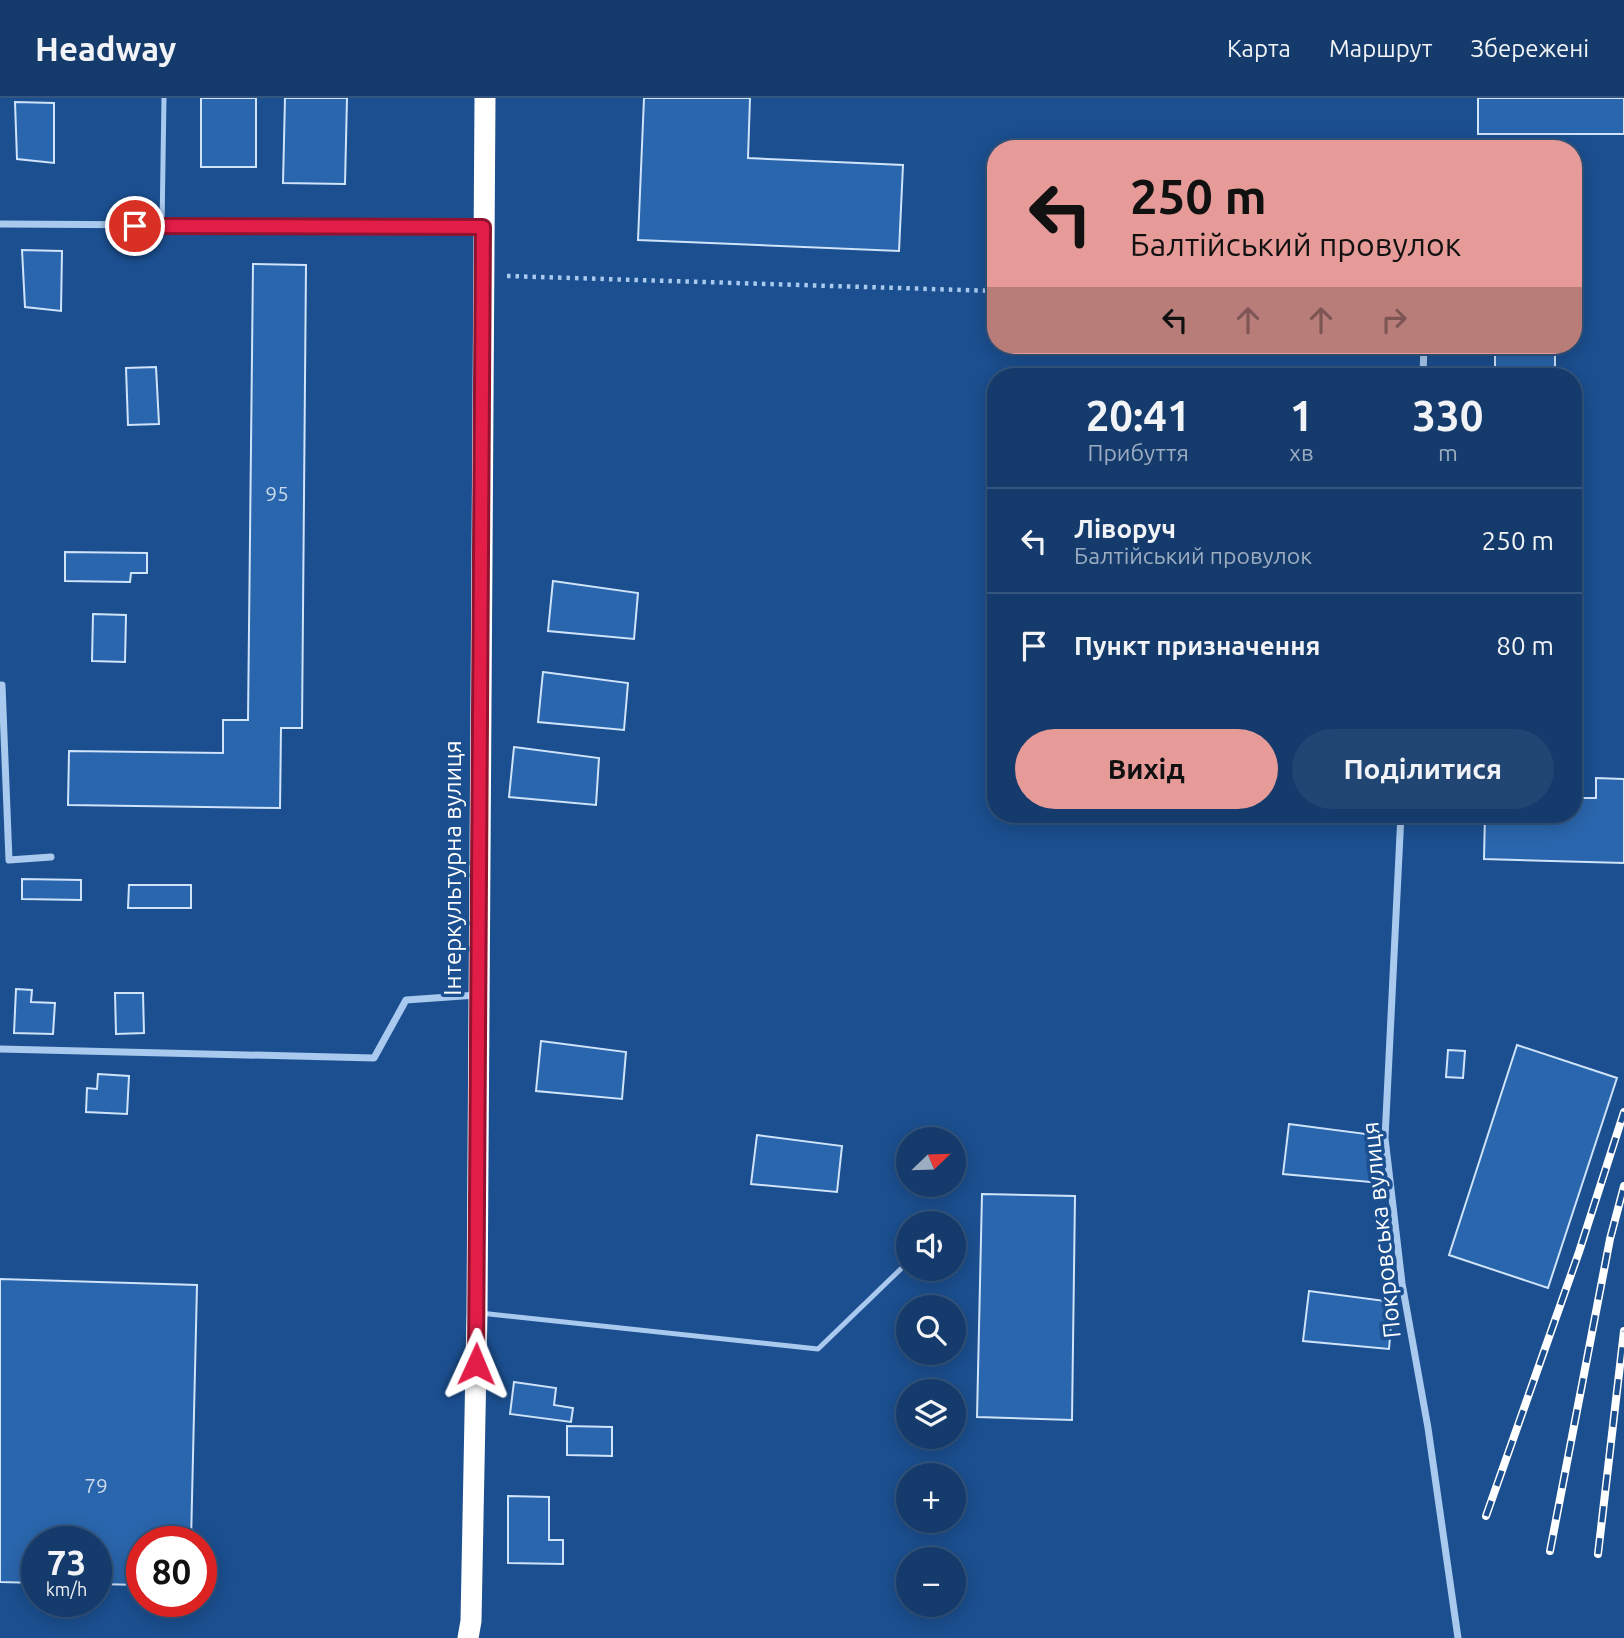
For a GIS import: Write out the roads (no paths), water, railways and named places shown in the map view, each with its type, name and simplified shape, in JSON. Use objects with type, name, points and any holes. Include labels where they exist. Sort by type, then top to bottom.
[{"type":"highway","name":"Інтеркультурна вулиця","points":[[468,1638],[471,1621],[477,1313],[485,98]]},
{"type":"street","points":[[0,224],[483,227]]},
{"type":"street","points":[[0,685],[9,860],[51,857]]},
{"type":"street","name":"Покровська вулиця","points":[[1401,823],[1385,1138],[1402,1283],[1428,1428],[1458,1638]]},
{"type":"street","points":[[0,1049],[374,1058],[406,1000],[478,995]]},
{"type":"lane","points":[[162,227],[164,98]]},
{"type":"lane","points":[[477,1313],[818,1349],[896,1274]]},
{"type":"railway","points":[[1486,1516],[1579,1252],[1624,1112]]},
{"type":"railway","points":[[1550,1551],[1610,1239],[1624,1186]]},
{"type":"railway","points":[[1598,1554],[1624,1331]]}]
